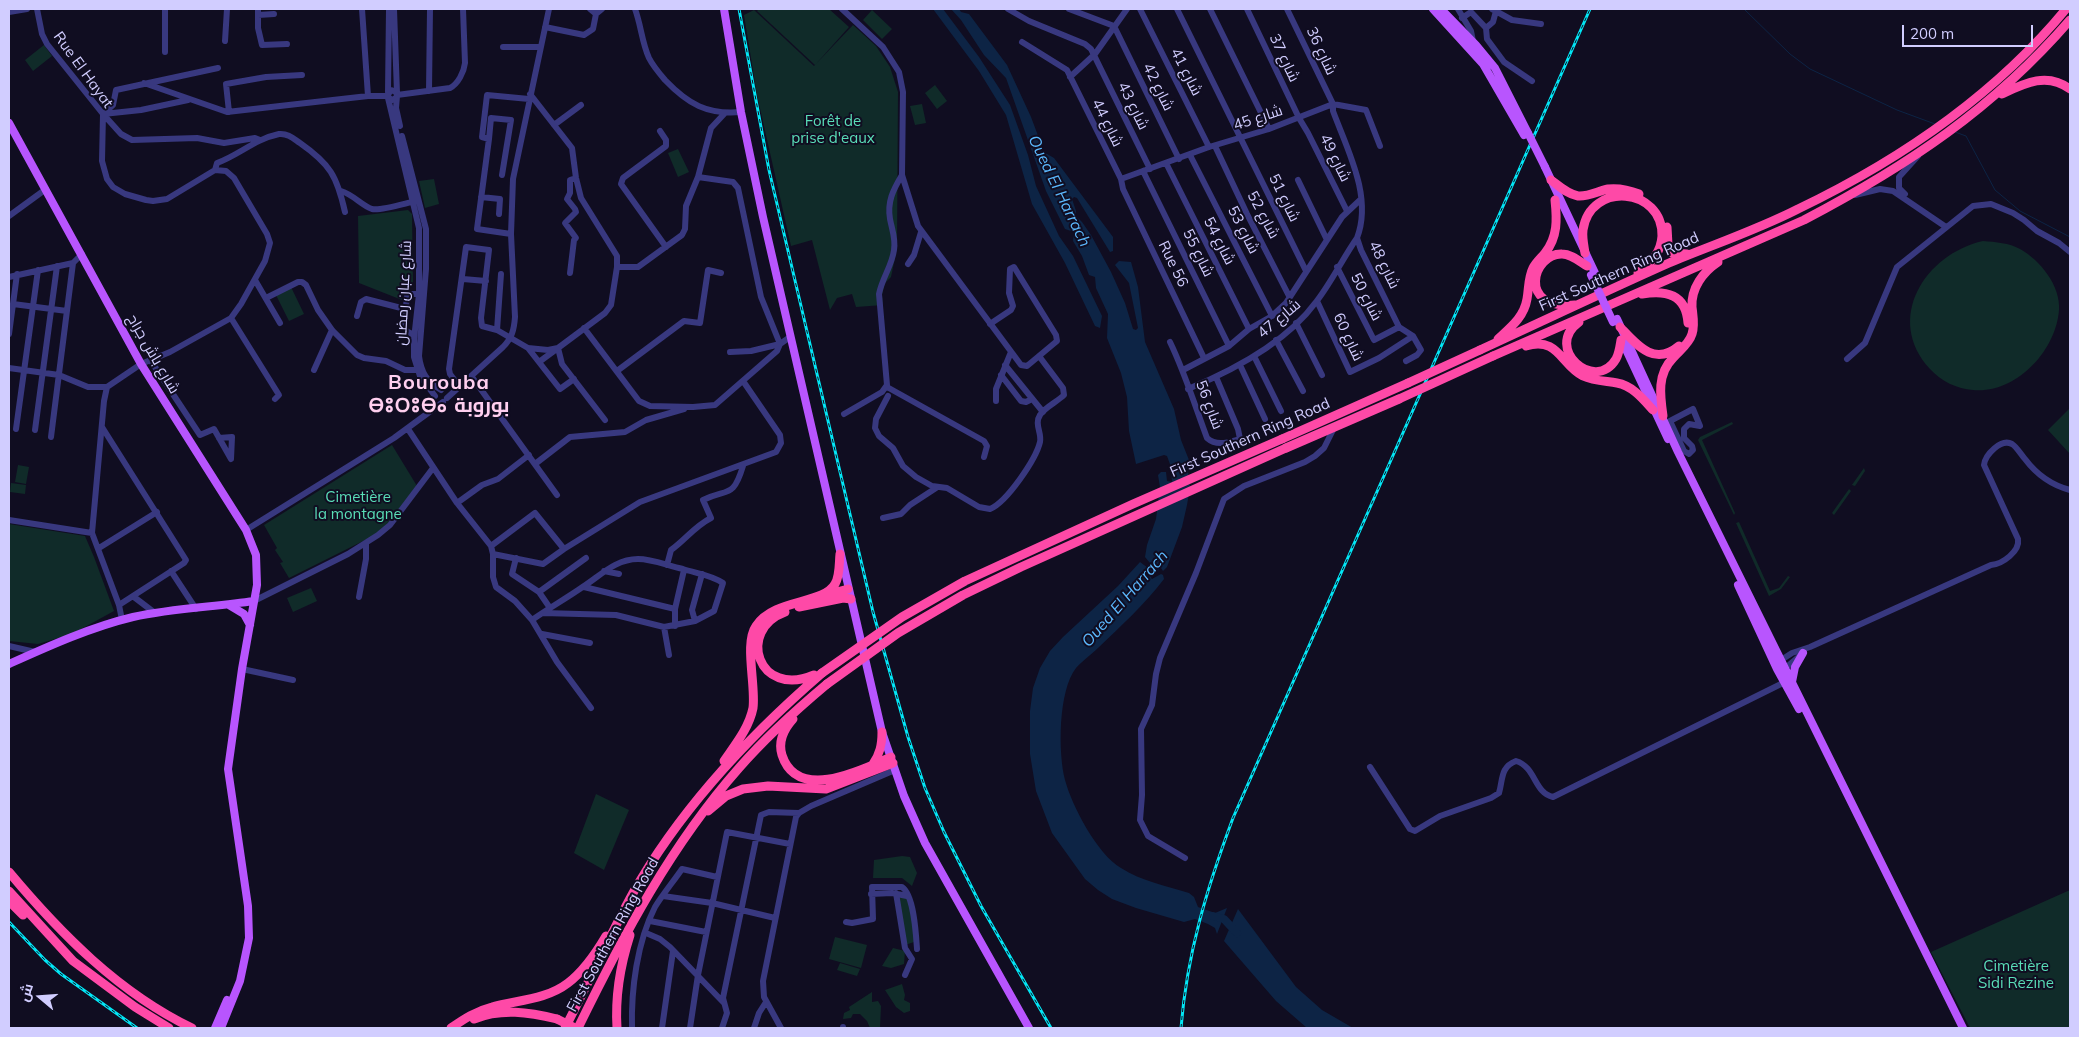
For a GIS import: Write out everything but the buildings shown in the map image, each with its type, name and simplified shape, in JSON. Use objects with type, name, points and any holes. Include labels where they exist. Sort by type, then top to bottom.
[{"type":"highway","name":"First Southern Ring Road","points":[[564,1028],[633,893],[662,847],[689,810],[739,752],[784,705],[822,672],[902,616],[965,581],[1133,504],[1408,383],[1624,283],[1799,209],[1854,180],[1927,134],[1974,99],[2050,28],[2066,9]]},
{"type":"highway","name":"First Southern Ring Road","points":[[577,1028],[648,894],[695,823],[733,774],[763,742],[827,684],[898,633],[963,595],[1021,567],[1493,356],[1804,220],[1851,196],[1943,138],[1991,100],[2033,60],[2070,20]]},
{"type":"highway","points":[[1991,100],[2032,81],[2045,79],[2058,82],[2070,89]]},
{"type":"highway","points":[[1551,180],[1565,191],[1577,196],[1589,195],[1609,189],[1626,190],[1641,194],[1663,215],[1666,223],[1668,245],[1672,253],[1690,254]]},
{"type":"highway","points":[[1585,253],[1583,239],[1585,224],[1591,212],[1601,202],[1614,196],[1629,197],[1638,199],[1651,208],[1661,224],[1662,237],[1659,248],[1652,262],[1624,283]]},
{"type":"highway","points":[[1494,343],[1522,314],[1527,300],[1528,285],[1533,267],[1546,252],[1555,231],[1555,200]]},
{"type":"highway","points":[[1663,416],[1660,388],[1663,372],[1691,336],[1694,325],[1692,302],[1696,287],[1709,269],[1735,250]]},
{"type":"highway","points":[[1583,303],[1564,306],[1546,301],[1537,292],[1535,278],[1543,263],[1554,254],[1570,256],[1587,266]]},
{"type":"highway","points":[[1617,323],[1641,349],[1657,354],[1668,353],[1677,348],[1685,339],[1688,331],[1686,310],[1682,303],[1672,295],[1658,291],[1629,296]]},
{"type":"highway","points":[[1590,314],[1573,326],[1567,337],[1569,354],[1577,365],[1593,371],[1606,369],[1616,359],[1621,340]]},
{"type":"highway","points":[[1493,356],[1531,344],[1548,345],[1557,351],[1580,374],[1593,379],[1626,386],[1641,396],[1653,410]]},
{"type":"highway","points":[[808,599],[829,590],[835,583],[840,554]]},
{"type":"highway","points":[[689,810],[744,732],[752,710],[754,684],[750,640],[755,626],[766,614],[780,607],[848,589]]},
{"type":"highway","points":[[822,672],[804,680],[793,682],[770,672],[762,664],[758,651],[762,629],[778,614],[793,608],[843,598],[851,599]]},
{"type":"highway","points":[[827,684],[787,725],[782,738],[781,750],[785,764],[794,775],[808,780],[825,781],[871,766],[893,763]]},
{"type":"highway","points":[[871,766],[878,756],[882,744],[882,732]]},
{"type":"highway","points":[[695,823],[726,796],[743,789],[768,786],[826,788],[893,763]]},
{"type":"highway","points":[[9,871],[58,928],[98,965],[141,998],[192,1028]]},
{"type":"highway","points":[[9,891],[64,952]]},
{"type":"highway","points":[[451,1028],[465,1018],[485,1009],[538,997],[566,984],[580,973],[596,953],[633,893]]},
{"type":"highway","points":[[617,1028],[617,988],[620,969],[630,936],[648,894]]},
{"type":"highway","points":[[9,901],[64,952],[116,994],[169,1028]]},
{"type":"highway","points":[[456,1028],[477,1018],[495,1013],[524,1012],[557,1019],[577,1028]]},
{"type":"main road","points":[[724,9],[741,112],[790,337],[882,732],[925,843],[1029,1028]]},
{"type":"main road","points":[[1433,9],[1483,64],[1526,134]]},
{"type":"main road","points":[[1442,9],[1473,41],[1502,79],[1543,168],[1555,200],[1587,266],[1593,274]]},
{"type":"main road","name":"شارع باش جراح","points":[[9,123],[141,364],[246,530],[256,554],[258,570],[254,601],[228,769],[248,911],[250,938],[243,969],[219,1025]]},
{"type":"main road","points":[[1543,168],[1551,180],[1593,274],[1663,416],[1678,452],[1780,666]]},
{"type":"main road","points":[[1617,323],[1621,340],[1653,410],[1963,1028]]},
{"type":"main road","points":[[9,664],[35,652],[122,620],[155,613],[254,601]]},
{"type":"main road","points":[[229,605],[244,614],[250,625]]},
{"type":"main road","points":[[1803,653],[1789,683],[1958,1028]]},
{"type":"street","points":[[9,12],[27,9]]},
{"type":"street","name":"Rue El Hayat","points":[[37,9],[42,34],[47,44],[103,114],[102,150],[104,170],[113,187],[119,191],[146,200],[160,201],[215,170],[216,163],[231,158],[247,146],[260,140]]},
{"type":"street","points":[[165,9],[165,52]]},
{"type":"street","points":[[225,41],[227,9]]},
{"type":"street","points":[[362,9],[368,96]]},
{"type":"street","name":"شارع عبان رمضان","points":[[389,9],[388,95],[417,200]]},
{"type":"street","name":"شارع عبان رمضان","points":[[394,9],[396,108],[417,200],[420,237],[422,294],[419,344],[420,363],[427,380],[447,393],[440,399],[417,370],[414,335],[422,294]]},
{"type":"street","points":[[429,91],[430,9]]},
{"type":"street","points":[[144,83],[229,112],[368,96],[388,95],[392,100],[397,95],[454,87],[463,72],[465,63],[463,9]]},
{"type":"street","points":[[246,530],[408,429],[434,408],[440,399],[472,377],[510,339],[514,330],[515,317],[511,234],[513,179],[549,9]]},
{"type":"street","points":[[590,9],[596,14]]},
{"type":"street","points":[[545,26],[584,35],[593,29],[596,14],[602,9]]},
{"type":"street","points":[[636,9],[646,50],[658,72],[674,90],[692,104],[725,113],[741,112]]},
{"type":"street","points":[[842,9],[883,47],[899,72],[903,92],[902,175],[909,201],[921,232],[990,324],[1011,352],[1024,366],[1056,343],[1056,337],[1014,267],[1010,270],[1009,293],[1013,304],[1012,308],[990,324]]},
{"type":"street","points":[[1008,9],[1029,21],[1085,44],[1095,54]]},
{"type":"street","points":[[1069,9],[1114,26]]},
{"type":"street","points":[[1070,77],[1095,54],[1127,9]]},
{"type":"street","name":"شارع 41","points":[[1140,9],[1212,146]]},
{"type":"street","name":"شارع 51","points":[[1177,9],[1306,271]]},
{"type":"street","points":[[1210,9],[1269,128]]},
{"type":"street","name":"شارع 37","points":[[1247,9],[1299,118]]},
{"type":"street","name":"شارع 36","points":[[1287,9],[1333,104]]},
{"type":"street","points":[[1458,9],[1471,31],[1473,41]]},
{"type":"street","points":[[1462,18],[1473,10],[1486,28],[1487,39],[1504,62],[1532,81]]},
{"type":"street","points":[[1486,28],[1493,22],[1494,10],[1512,20],[1541,24]]},
{"type":"street","points":[[274,14],[258,12],[262,45],[287,44]]},
{"type":"street","name":"شارع 42","points":[[1114,26],[1179,159]]},
{"type":"street","name":"شارع 44","points":[[1022,42],[1064,67],[1121,180]]},
{"type":"street","points":[[503,47],[540,48]]},
{"type":"street","name":"شارع 43","points":[[1095,54],[1146,170]]},
{"type":"street","points":[[103,114],[113,105],[116,90],[218,68]]},
{"type":"street","points":[[229,112],[226,84],[266,77],[302,75]]},
{"type":"street","points":[[489,139],[482,138],[487,95],[530,97],[572,148],[576,178],[582,198],[617,256],[617,267],[609,309],[539,362]]},
{"type":"street","points":[[103,114],[141,110],[190,100]]},
{"type":"street","points":[[1333,104],[1366,110],[1380,146]]},
{"type":"street","name":"شارع 45","points":[[1121,180],[1212,146],[1299,118],[1333,104]]},
{"type":"street","name":"شارع 48","points":[[1333,104],[1333,111],[1358,182],[1362,224],[1357,238],[1399,327]]},
{"type":"street","points":[[554,125],[581,105]]},
{"type":"street","points":[[617,267],[638,267],[682,235],[685,229],[686,206],[698,177],[711,128],[725,113]]},
{"type":"street","points":[[103,114],[121,134],[132,140],[197,138],[224,143],[255,138],[260,140],[279,134],[287,134],[324,161],[341,191],[346,212]]},
{"type":"street","points":[[502,175],[512,120],[491,118],[477,229],[511,234]]},
{"type":"street","name":"شارع 49","points":[[1299,118],[1348,211]]},
{"type":"street","points":[[660,131],[666,140],[666,146],[623,178],[621,184],[666,247]]},
{"type":"street","name":"شارع 52","points":[[1212,146],[1289,296]]},
{"type":"street","points":[[1900,192],[1899,177],[1921,152]]},
{"type":"street","name":"شارع 53","points":[[1190,154],[1272,316]]},
{"type":"street","name":"شارع 54","points":[[1166,163],[1249,330]]},
{"type":"street","points":[[122,620],[119,605],[92,533],[104,394],[107,387],[141,364],[151,361],[231,318],[236,313],[255,280],[269,252],[270,243],[267,234],[234,178],[226,171],[215,170]]},
{"type":"street","name":"شارع 55","points":[[1146,170],[1229,346]]},
{"type":"street","points":[[844,414],[882,392],[888,381],[879,294],[883,280],[892,262],[894,249],[889,203],[892,191],[902,175]]},
{"type":"street","points":[[584,328],[639,401],[646,405],[693,407],[715,405],[777,350],[780,344],[761,297],[736,185],[729,180],[698,177]]},
{"type":"street","points":[[570,273],[574,240],[576,238],[565,223],[576,212],[567,198],[570,193],[570,180],[576,178]]},
{"type":"street","name":"Rue 56","points":[[1121,180],[1123,189],[1204,358]]},
{"type":"street","points":[[1298,180],[1327,240]]},
{"type":"street","points":[[9,216],[46,189]]},
{"type":"street","points":[[1851,196],[1884,189],[1900,192],[1947,226]]},
{"type":"street","points":[[341,191],[353,195],[367,206],[376,209],[417,200]]},
{"type":"street","points":[[481,197],[500,199],[499,214]]},
{"type":"street","points":[[1204,358],[1229,346],[1249,330],[1272,316],[1286,303],[1327,240],[1348,211],[1360,200]]},
{"type":"street","points":[[1847,359],[1865,343],[1897,267],[1973,206],[1982,204],[1995,205],[2017,215],[2037,231],[2059,243],[2070,252]]},
{"type":"street","points":[[908,264],[914,255],[921,232]]},
{"type":"street","name":"شارع 47","points":[[1188,389],[1240,365],[1276,340],[1296,323],[1317,301],[1357,238]]},
{"type":"street","points":[[458,388],[448,369],[463,278],[466,247],[489,250],[481,318],[482,326],[497,330],[528,348],[542,351],[558,348]]},
{"type":"street","points":[[9,277],[73,263],[82,254]]},
{"type":"street","points":[[51,438],[73,263]]},
{"type":"street","points":[[35,430],[57,266]]},
{"type":"street","name":"شارع 50","points":[[1337,267],[1374,340],[1399,327]]},
{"type":"street","points":[[16,429],[38,270]]},
{"type":"street","points":[[617,371],[684,321],[700,323],[708,270],[721,272]]},
{"type":"street","points":[[9,334],[18,274]]},
{"type":"street","points":[[497,330],[501,274]]},
{"type":"street","points":[[463,278],[486,281]]},
{"type":"street","points":[[255,280],[280,322]]},
{"type":"street","points":[[266,298],[298,282],[302,282],[306,285],[318,310],[332,330],[362,358],[384,360],[405,370],[417,370]]},
{"type":"street","points":[[414,335],[404,328],[407,295],[422,294]]},
{"type":"street","points":[[358,316],[361,303],[364,300],[405,309]]},
{"type":"street","name":"شارع 60","points":[[1317,301],[1350,372],[1379,358],[1413,336]]},
{"type":"street","points":[[13,304],[67,311]]},
{"type":"street","points":[[231,318],[279,395],[275,399]]},
{"type":"street","points":[[1296,323],[1322,375]]},
{"type":"street","points":[[1399,327],[1405,329],[1420,345],[1421,350],[1417,355],[1406,361]]},
{"type":"street","points":[[314,370],[332,330]]},
{"type":"street","points":[[730,352],[751,351],[780,344],[790,337]]},
{"type":"street","points":[[1276,340],[1303,391]]},
{"type":"street","name":"شارع 56","points":[[1170,342],[1184,370],[1188,389],[1207,438],[1224,444],[1240,439],[1238,429],[1216,377]]},
{"type":"street","points":[[528,348],[560,389],[574,379]]},
{"type":"street","points":[[558,348],[562,364],[605,420]]},
{"type":"street","points":[[996,401],[996,389],[1011,352]]},
{"type":"street","points":[[888,396],[876,419],[876,432],[893,448],[905,469],[936,488],[949,489],[987,510],[994,508],[1018,484],[1040,444],[1041,437],[1038,423],[1043,412],[1063,397],[1064,392],[1039,356]]},
{"type":"street","points":[[1254,356],[1281,410]]},
{"type":"street","name":"شارع 56","points":[[1184,370],[1204,358]]},
{"type":"street","points":[[151,361],[200,435],[214,429],[219,438]]},
{"type":"street","points":[[1005,365],[1043,412]]},
{"type":"street","points":[[1240,365],[1265,419]]},
{"type":"street","points":[[9,368],[59,375],[71,378],[88,387],[107,387]]},
{"type":"street","points":[[1001,375],[1021,401],[1026,402],[1032,399]]},
{"type":"street","points":[[472,377],[557,494]]},
{"type":"street","points":[[493,554],[544,564],[564,549],[640,502],[776,452],[781,443],[780,435],[743,381]]},
{"type":"street","points":[[886,387],[984,441],[987,446],[984,457]]},
{"type":"street","points":[[440,399],[437,392],[458,388]]},
{"type":"street","points":[[535,464],[570,437],[624,432],[646,420],[693,407]]},
{"type":"street","points":[[1693,410],[1700,426],[1689,424],[1684,429],[1684,438],[1692,446],[1691,454],[1687,454],[1670,421],[1693,410]]},
{"type":"street","points":[[102,427],[186,558],[184,563],[119,605]]},
{"type":"street","points":[[1185,858],[1148,836],[1140,820],[1142,795],[1141,729],[1152,705],[1160,658],[1224,499],[1244,486],[1305,462],[1315,456],[1324,448],[1334,428]]},
{"type":"street","points":[[408,429],[457,503],[491,546],[493,577],[496,587],[515,602],[532,620],[557,662],[591,708]]},
{"type":"street","points":[[1780,666],[1792,653],[1810,647],[1991,565],[2015,551],[2019,544],[2018,538],[1985,468],[1984,462],[1987,455],[2003,443],[2011,444],[2030,466],[2046,480],[2070,490]]},
{"type":"street","points":[[457,503],[482,485],[498,479],[529,455]]},
{"type":"street","points":[[667,565],[671,550],[684,540],[698,524],[710,518],[703,500],[714,494],[725,494],[734,487],[742,466]]},
{"type":"street","points":[[254,601],[366,544],[390,525],[433,468]]},
{"type":"street","points":[[883,518],[901,514],[910,505],[936,488]]},
{"type":"street","points":[[99,548],[157,512]]},
{"type":"street","points":[[491,546],[535,513],[564,549]]},
{"type":"street","points":[[9,520],[92,533]]},
{"type":"street","points":[[359,597],[366,559],[366,544]]},
{"type":"street","points":[[516,558],[512,574],[539,592],[550,608]]},
{"type":"street","points":[[539,592],[586,558]]},
{"type":"street","points":[[532,620],[584,586],[604,570],[636,559],[702,574],[720,581],[722,586],[714,612],[695,621],[664,628],[594,613],[543,613]]},
{"type":"street","points":[[604,570],[619,574]]},
{"type":"street","points":[[675,626],[675,609],[684,570]]},
{"type":"street","points":[[171,571],[196,609]]},
{"type":"street","points":[[695,621],[692,610],[702,574]]},
{"type":"street","points":[[584,586],[675,609]]},
{"type":"street","points":[[134,597],[155,613]]},
{"type":"street","points":[[664,628],[669,655]]},
{"type":"street","points":[[542,634],[590,643]]},
{"type":"street","points":[[9,646],[35,652]]},
{"type":"street","points":[[1780,666],[1810,647]]},
{"type":"street","points":[[9,651],[17,648]]},
{"type":"street","points":[[242,670],[293,680]]},
{"type":"street","points":[[1370,767],[1410,829],[1415,831],[1440,816],[1491,798],[1499,793],[1501,775],[1510,763],[1516,761],[1523,764],[1528,768],[1547,796],[1553,797],[1789,683]]},
{"type":"street","points":[[781,1028],[766,1002],[762,990],[796,817],[799,813],[893,763]]},
{"type":"street","points":[[722,1028],[727,1013],[723,998],[755,838],[762,814],[769,812],[799,813]]},
{"type":"street","points":[[690,1028],[706,932],[727,832],[790,844]]},
{"type":"street","points":[[632,1028],[636,977],[646,933],[663,896],[682,869],[717,877]]},
{"type":"street","points":[[846,922],[852,923],[873,919],[872,887],[896,886],[904,888],[911,903],[917,949]]},
{"type":"street","points":[[896,893],[905,948],[912,959],[905,975]]},
{"type":"street","points":[[871,894],[896,893],[907,896]]},
{"type":"street","points":[[663,896],[712,903],[775,918]]},
{"type":"street","points":[[650,921],[706,932]]},
{"type":"street","points":[[646,933],[660,939],[725,1004]]},
{"type":"street","points":[[662,1028],[673,951]]},
{"type":"street","points":[[755,1028],[759,1013],[766,1002]]},
{"type":"green space","points":[[759,9],[829,9],[849,27],[815,65],[757,11]]},
{"type":"green space","name":"Forêt de prise d'eaux","points":[[754,10],[814,66],[853,25],[876,46],[890,67],[898,92],[897,248],[891,277],[885,283],[882,295],[883,305],[856,307],[852,294],[837,298],[830,310],[812,240],[791,246],[757,95],[744,15]]},
{"type":"green space","points":[[872,10],[892,29],[882,39],[863,20]]},
{"type":"green space","points":[[44,45],[52,56],[33,71],[25,60]]},
{"type":"green space","points":[[935,85],[947,101],[937,109],[925,93]]},
{"type":"green space","points":[[922,104],[926,123],[915,125],[910,106]]},
{"type":"green space","points":[[678,149],[689,172],[678,177],[668,153]]},
{"type":"green space","points":[[434,179],[439,204],[425,208],[419,181]]},
{"type":"green space","points":[[408,210],[412,214],[413,286],[402,287],[402,300],[359,283],[358,216]]},
{"type":"green space","points":[[1983,241],[2011,245],[2035,260],[2053,283],[2059,301],[2059,310],[2050,340],[2042,354],[2031,367],[2004,385],[1989,389],[1973,390],[1950,384],[1930,369],[1917,350],[1911,330],[1911,310],[1918,291],[1929,274],[1944,259],[1962,248]]},
{"type":"green space","points":[[291,287],[304,314],[289,321],[276,295]]},
{"type":"green space","points":[[2070,408],[2070,454],[2048,430]]},
{"type":"green space","points":[[1732,422],[1733,424],[1702,440],[1735,513],[1734,515],[1698,440],[1700,437]]},
{"type":"green space","name":"Cimetière la montagne","points":[[392,445],[417,486],[385,527],[375,535],[289,578],[280,563],[283,562],[275,550],[277,548],[264,525]]},
{"type":"green space","points":[[18,465],[29,467],[26,484],[15,482]]},
{"type":"green space","points":[[1864,468],[1865,471],[1855,486],[1852,485],[1850,487]]},
{"type":"green space","points":[[11,483],[26,485],[25,494],[10,492]]},
{"type":"green space","points":[[1849,489],[1851,491],[1834,515],[1832,513]]},
{"type":"green space","points":[[1739,522],[1770,591],[1779,588],[1788,576],[1790,577],[1781,589],[1769,596],[1736,523]]},
{"type":"green space","points":[[9,524],[85,536],[114,611],[72,634],[38,644],[9,641]]},
{"type":"green space","points":[[311,588],[317,601],[293,612],[287,598]]},
{"type":"green space","points":[[596,794],[629,810],[604,870],[574,853]]},
{"type":"green space","points":[[902,856],[910,857],[917,873],[912,886],[902,878],[873,878],[874,860]]},
{"type":"green space","name":"Cimetière Sidi Rezine","points":[[2070,890],[2070,1028],[1970,1028],[1931,952]]},
{"type":"green space","points":[[898,894],[908,894],[917,941],[902,946]]},
{"type":"green space","points":[[835,937],[867,945],[861,968],[829,959]]},
{"type":"green space","points":[[893,948],[905,951],[904,964],[891,968],[882,966]]},
{"type":"green space","points":[[840,963],[860,969],[857,976],[837,970]]},
{"type":"green space","points":[[902,984],[905,995],[904,1000],[910,1003],[910,1011],[904,1013],[896,1007],[885,990]]},
{"type":"green space","points":[[872,992],[872,1002],[878,1001],[881,1006],[880,1028],[870,1028],[867,1021],[860,1014],[853,1014],[851,1018],[843,1019],[844,1013],[850,1010],[849,1007]]},
{"type":"water","points":[[933,9],[943,9],[979,57],[1010,105],[1028,155],[1036,186],[1059,236],[1073,256],[1102,316],[1100,328],[1095,326],[1065,263],[1032,204],[1006,115],[979,71]]},
{"type":"water","points":[[951,9],[959,9],[961,12],[969,14],[1007,65],[1031,117],[1042,151],[1054,158],[1113,237],[1113,251],[1110,252],[1077,198],[1074,197],[1072,199],[1076,216],[1091,235],[1111,272],[1125,303],[1133,329],[1136,330],[1138,328],[1129,283],[1115,265],[1119,261],[1131,262],[1138,287],[1145,342],[1174,409],[1181,440],[1191,465],[1188,471],[1190,487],[1182,527],[1167,567],[1163,571],[1157,562],[1150,563],[1145,557],[1156,519],[1160,487],[1158,475],[1161,472],[1166,472],[1167,481],[1172,482],[1171,467],[1167,456],[1164,455],[1136,464],[1129,431],[1127,397],[1121,373],[1107,338],[1108,314],[1096,288],[1095,277],[1089,275],[1082,256],[1073,241],[1074,232],[1065,229],[1046,191],[1006,78],[984,55],[961,20]]},
{"type":"water","points":[[1140,562],[1152,571],[1148,575],[1152,579],[1161,574],[1164,579],[1132,615],[1078,665],[1070,678],[1061,722],[1061,754],[1065,780],[1079,816],[1103,852],[1112,861],[1129,873],[1154,883],[1189,893],[1194,897],[1198,907],[1215,913],[1227,908],[1217,934],[1215,928],[1195,919],[1184,922],[1136,908],[1112,899],[1098,890],[1085,879],[1052,833],[1036,791],[1030,754],[1030,711],[1033,688],[1040,668],[1050,651],[1063,637],[1118,586]]},
{"type":"water","points":[[1238,909],[1296,987],[1322,1010],[1353,1028],[1307,1028],[1276,1001],[1224,941]]},
{"type":"waterway","points":[[1744,9],[1790,54],[1810,69],[1897,110],[1935,124]]},
{"type":"waterway","points":[[1955,132],[1966,136],[1995,190],[2020,211],[2070,237]]},
{"type":"waterway","name":"Oued El Harrach","points":[[1141,582],[1164,557]]},
{"type":"waterway","name":"Oued El Harrach","points":[[1213,916],[1224,919],[1237,933]]},
{"type":"railway","points":[[739,9],[769,170],[873,612],[908,737],[925,788],[944,832],[981,906],[1051,1028]]},
{"type":"railway","points":[[1181,1028],[1193,947],[1207,895],[1233,818],[1590,9]]},
{"type":"railway","points":[[9,922],[61,974],[137,1028]]},
{"type":"district","name":"Bourouba ⴱⵓⵔⵓⴱⴰ بوروبة","points":[[439,394]]}]
